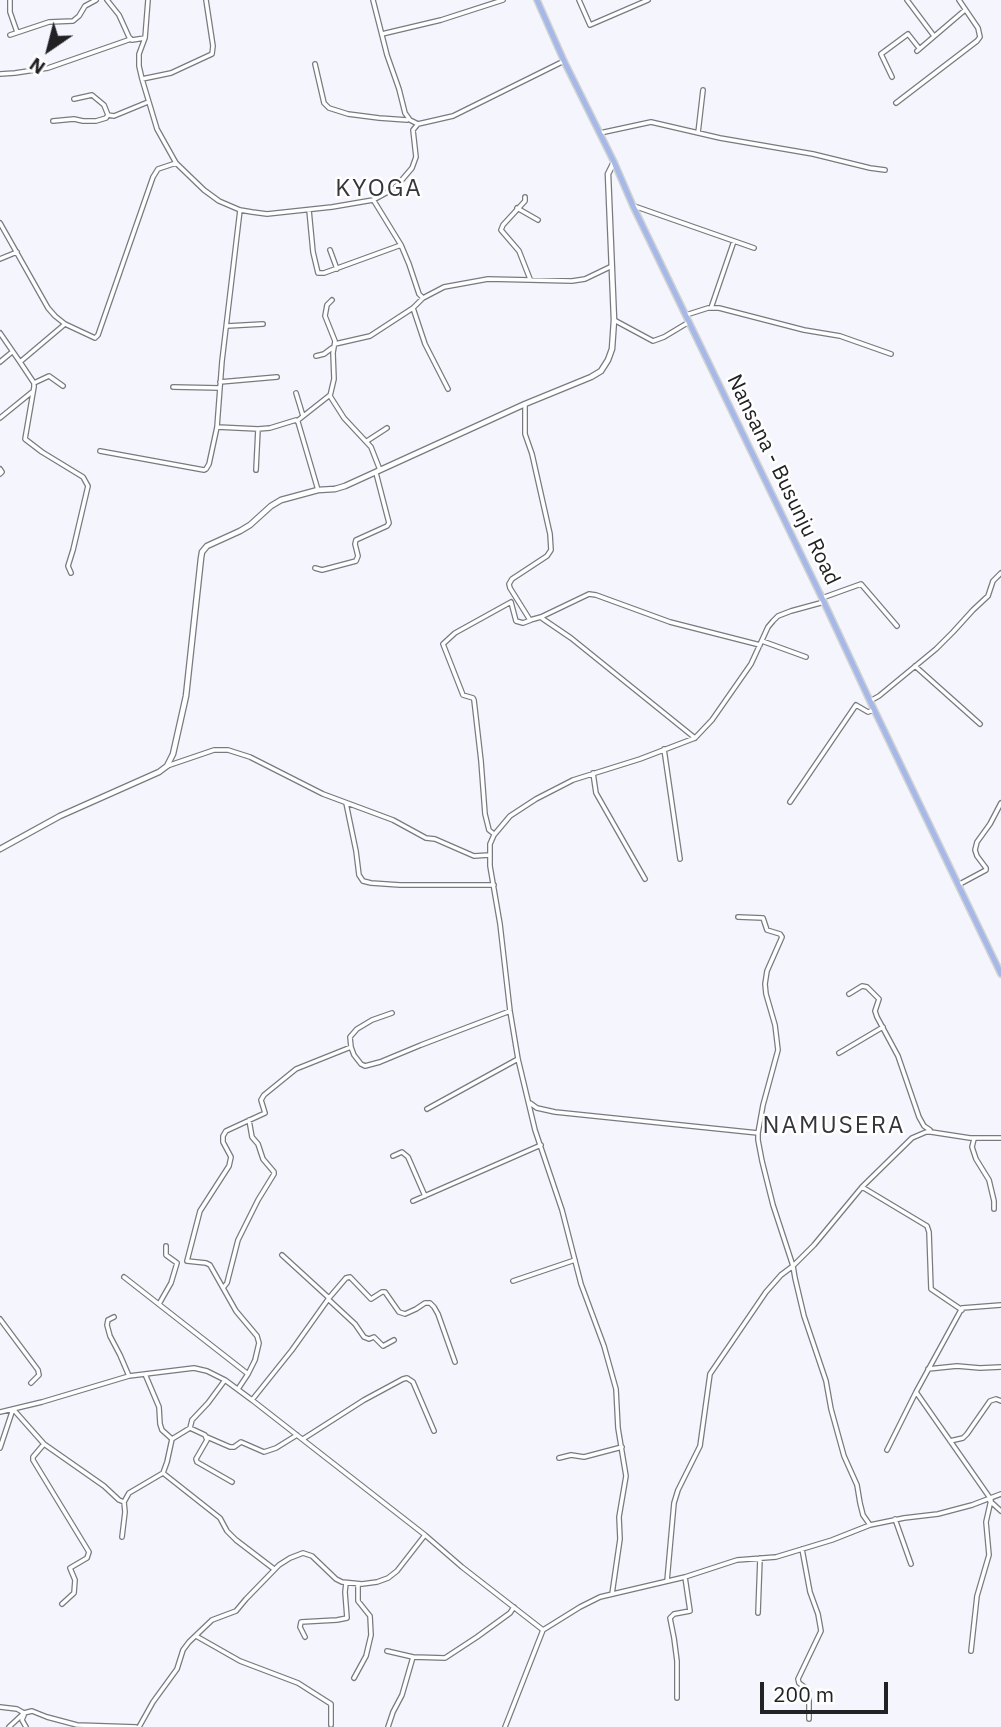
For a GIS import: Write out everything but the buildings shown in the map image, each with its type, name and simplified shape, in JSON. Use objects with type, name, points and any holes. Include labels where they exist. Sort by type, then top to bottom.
[{"type":"main road","name":"Nansana - Busunju Road","points":[[537,0],[598,133],[1001,974]]},
{"type":"street","points":[[10,0],[10,12],[17,32]]},
{"type":"street","points":[[10,35],[49,22],[73,21],[85,6],[96,0]]},
{"type":"street","points":[[107,0],[119,15],[131,39]]},
{"type":"street","points":[[149,0],[145,38],[139,54],[142,79],[157,130],[176,163],[204,190],[219,201],[240,210],[267,214],[373,200],[395,188],[412,168],[416,157],[413,130],[418,124],[453,116],[564,61]]},
{"type":"street","points":[[142,79],[172,73],[212,54],[206,0]]},
{"type":"street","points":[[373,0],[387,55],[405,113],[410,120]]},
{"type":"street","points":[[383,34],[441,20],[503,0]]},
{"type":"street","points":[[579,0],[590,25],[648,0]]},
{"type":"street","points":[[907,0],[934,36]]},
{"type":"street","points":[[896,103],[980,37],[980,32],[959,0]]},
{"type":"street","points":[[892,78],[881,54],[908,34],[918,50],[965,10]]},
{"type":"street","points":[[0,74],[48,68],[131,39],[145,38]]},
{"type":"street","points":[[315,64],[324,103],[328,108],[348,114],[410,120],[418,124]]},
{"type":"street","points":[[698,133],[703,90]]},
{"type":"street","points":[[74,99],[96,97],[104,105],[108,115]]},
{"type":"street","points":[[108,115],[114,116],[148,102]]},
{"type":"street","points":[[53,121],[96,121],[108,115]]},
{"type":"street","points":[[598,133],[651,122],[885,170]]},
{"type":"street","points":[[167,766],[173,754],[186,696],[204,548],[250,525],[281,500],[318,490],[335,489],[378,472],[601,371],[612,349],[614,320],[608,174],[614,162]]},
{"type":"street","points":[[0,223],[55,316],[65,324],[95,338],[153,177],[158,169],[176,163]]},
{"type":"street","points":[[525,197],[525,201],[501,230],[519,251],[530,279]]},
{"type":"street","points":[[373,200],[401,245],[419,294],[423,298]]},
{"type":"street","points":[[633,206],[754,248]]},
{"type":"street","points":[[517,208],[538,220]]},
{"type":"street","points":[[100,451],[204,470],[209,464],[217,427],[240,210]]},
{"type":"street","points":[[309,210],[318,273],[337,269],[401,245]]},
{"type":"street","points":[[711,308],[734,241]]},
{"type":"street","points":[[330,250],[337,269]]},
{"type":"street","points":[[0,259],[16,252]]},
{"type":"street","points":[[316,356],[324,354],[334,345],[370,336],[413,308],[423,298],[444,288],[488,279],[572,281],[585,279],[612,266]]},
{"type":"street","points":[[217,427],[258,429],[297,421],[330,395],[334,379],[334,338],[325,316],[327,304],[332,300]]},
{"type":"street","points":[[413,308],[425,344],[448,388]]},
{"type":"street","points":[[685,315],[719,308],[804,330],[840,336],[891,354]]},
{"type":"street","points":[[614,320],[653,341],[689,322]]},
{"type":"street","points":[[20,362],[65,324]]},
{"type":"street","points":[[227,326],[264,324]]},
{"type":"street","points":[[0,334],[33,383],[25,439],[83,477],[88,486],[68,566],[71,573]]},
{"type":"street","points":[[0,362],[12,351]]},
{"type":"street","points":[[33,383],[51,376],[62,386]]},
{"type":"street","points":[[173,387],[220,385],[277,377]]},
{"type":"street","points":[[0,418],[34,390]]},
{"type":"street","points":[[296,393],[303,416]]},
{"type":"street","points":[[315,568],[322,570],[356,561],[356,540],[388,524],[389,521],[378,472],[367,441],[344,418],[330,395]]},
{"type":"street","points":[[525,404],[525,434],[532,453],[551,550],[547,556],[512,579],[509,584],[531,620]]},
{"type":"street","points":[[297,421],[318,490]]},
{"type":"street","points":[[367,441],[387,428]]},
{"type":"street","points":[[256,470],[258,429]]},
{"type":"street","points":[[870,701],[936,649],[988,597],[993,581],[1001,573]]},
{"type":"street","points":[[612,1594],[620,1539],[619,1517],[626,1476],[618,1428],[616,1389],[584,1292],[518,1059],[489,855],[491,844],[494,835],[510,816],[536,799],[573,780],[695,738],[712,720],[751,664],[768,627],[778,616],[861,584],[897,626]]},
{"type":"street","points":[[494,835],[489,830],[485,814],[474,700],[463,695],[443,644],[455,633],[511,602],[516,621],[523,623],[589,594],[670,622],[761,643],[806,657]]},
{"type":"street","points":[[541,617],[695,738]]},
{"type":"street","points":[[915,666],[980,724]]},
{"type":"street","points":[[790,802],[856,705],[868,712],[874,710]]},
{"type":"street","points":[[0,849],[60,816],[167,766],[223,749],[250,757],[297,781],[393,820],[426,838],[435,839],[474,856],[489,855]]},
{"type":"street","points":[[664,749],[680,859]]},
{"type":"street","points":[[593,774],[596,793],[645,879]]},
{"type":"street","points":[[346,802],[359,875],[363,881],[400,885],[494,885]]},
{"type":"street","points":[[958,885],[986,870],[975,850],[977,842],[1001,803]]},
{"type":"street","points":[[738,917],[763,918],[767,930],[782,937],[766,979],[766,994],[775,1025],[778,1050],[763,1104],[758,1140],[773,1205],[793,1266],[804,1316],[828,1391],[842,1449],[857,1485],[863,1515],[870,1525]]},
{"type":"street","points":[[849,994],[859,987],[867,987],[878,999],[876,1011],[898,1056],[919,1117],[931,1132]]},
{"type":"street","points":[[393,1013],[372,1020],[350,1037],[351,1047],[361,1064],[370,1065],[510,1011]]},
{"type":"street","points":[[839,1053],[883,1027]]},
{"type":"street","points":[[187,1261],[200,1212],[229,1166],[231,1157],[223,1142],[226,1131],[265,1113],[261,1100],[264,1095],[296,1069],[351,1047]]},
{"type":"street","points":[[426,1109],[518,1059]]},
{"type":"street","points":[[529,1102],[537,1108],[555,1112],[758,1133]]},
{"type":"street","points":[[223,1288],[238,1240],[274,1174],[252,1137],[248,1120]]},
{"type":"street","points":[[667,1581],[674,1503],[700,1446],[710,1374],[766,1293],[824,1234],[862,1188],[912,1138],[931,1132],[974,1139],[1001,1138]]},
{"type":"street","points":[[974,1139],[972,1147],[989,1181],[994,1209]]},
{"type":"street","points":[[413,1201],[541,1145]]},
{"type":"street","points":[[393,1156],[402,1152],[408,1157],[425,1196]]},
{"type":"street","points":[[862,1188],[927,1226],[931,1289],[962,1310]]},
{"type":"street","points":[[166,1246],[166,1255],[177,1263],[187,1261],[210,1265],[236,1311],[257,1336],[258,1349],[248,1374],[238,1389]]},
{"type":"street","points":[[282,1255],[355,1324],[364,1337],[374,1337],[383,1346],[394,1340]]},
{"type":"street","points":[[513,1281],[575,1260]]},
{"type":"street","points":[[159,1304],[171,1283],[177,1263]]},
{"type":"street","points":[[124,1277],[248,1374]]},
{"type":"street","points":[[252,1400],[343,1279],[350,1278],[371,1299],[385,1292],[400,1312],[405,1314],[430,1303],[438,1314],[455,1362]]},
{"type":"street","points":[[887,1450],[928,1369],[962,1310],[965,1307],[1001,1305]]},
{"type":"street","points":[[114,1317],[108,1320],[107,1325],[129,1376]]},
{"type":"street","points":[[0,1319],[38,1370],[39,1375],[31,1383]]},
{"type":"street","points":[[928,1369],[957,1366],[1001,1367]]},
{"type":"street","points":[[0,1412],[129,1376],[194,1368],[207,1371],[238,1389],[303,1439],[543,1630]]},
{"type":"street","points":[[145,1374],[159,1407],[162,1430],[173,1439]]},
{"type":"street","points":[[303,1439],[403,1378],[413,1382],[434,1432]]},
{"type":"street","points":[[122,1537],[124,1502],[129,1493],[163,1473],[173,1439],[190,1428],[192,1420],[225,1380]]},
{"type":"street","points":[[916,1392],[1001,1511]]},
{"type":"street","points":[[950,1441],[963,1438],[993,1399],[1001,1401]]},
{"type":"street","points":[[13,1409],[44,1444],[124,1502]]},
{"type":"street","points":[[0,1448],[13,1409]]},
{"type":"street","points":[[190,1428],[230,1447],[241,1441],[264,1452],[297,1435]]},
{"type":"street","points":[[207,1437],[197,1462],[232,1482]]},
{"type":"street","points":[[44,1444],[33,1460],[89,1552],[87,1558],[70,1568],[75,1580],[74,1593],[62,1604]]},
{"type":"street","points":[[559,1458],[591,1455],[622,1447]]},
{"type":"street","points":[[163,1473],[220,1518],[231,1537],[274,1569]]},
{"type":"street","points":[[505,1727],[543,1630],[600,1597],[685,1577],[737,1559],[776,1557],[870,1525],[938,1514],[1001,1494]]},
{"type":"street","points":[[971,1651],[977,1596],[989,1555],[986,1522],[991,1499]]},
{"type":"street","points":[[895,1519],[911,1564]]},
{"type":"street","points":[[9,1727],[24,1713],[32,1711],[77,1725],[137,1727],[177,1669],[183,1650],[212,1620],[236,1611],[274,1569],[290,1558],[303,1553],[312,1556],[336,1579],[346,1583],[377,1582],[393,1575],[425,1535]]},
{"type":"street","points":[[802,1549],[821,1632],[798,1679],[799,1684],[809,1692],[809,1719]]},
{"type":"street","points":[[758,1613],[760,1558]]},
{"type":"street","points":[[677,1699],[677,1661],[670,1618],[674,1614],[690,1611],[685,1577]]},
{"type":"street","points":[[305,1637],[300,1627],[301,1622],[348,1618],[346,1583]]},
{"type":"street","points":[[354,1678],[366,1656],[371,1634],[370,1616],[358,1601],[358,1584]]},
{"type":"street","points":[[387,1651],[414,1657],[445,1658],[510,1613],[514,1607]]},
{"type":"street","points":[[196,1636],[240,1661],[298,1683],[331,1704],[331,1725]]},
{"type":"street","points":[[388,1727],[414,1657]]},
{"type":"street","points":[[0,1707],[17,1709],[24,1713]]},
{"type":"street","points":[[24,1713],[22,1720],[26,1727]]},
{"type":"district","name":"KYOGA","points":[[379,189]]},
{"type":"district","name":"NAMUSERA","points":[[834,1126]]}]
